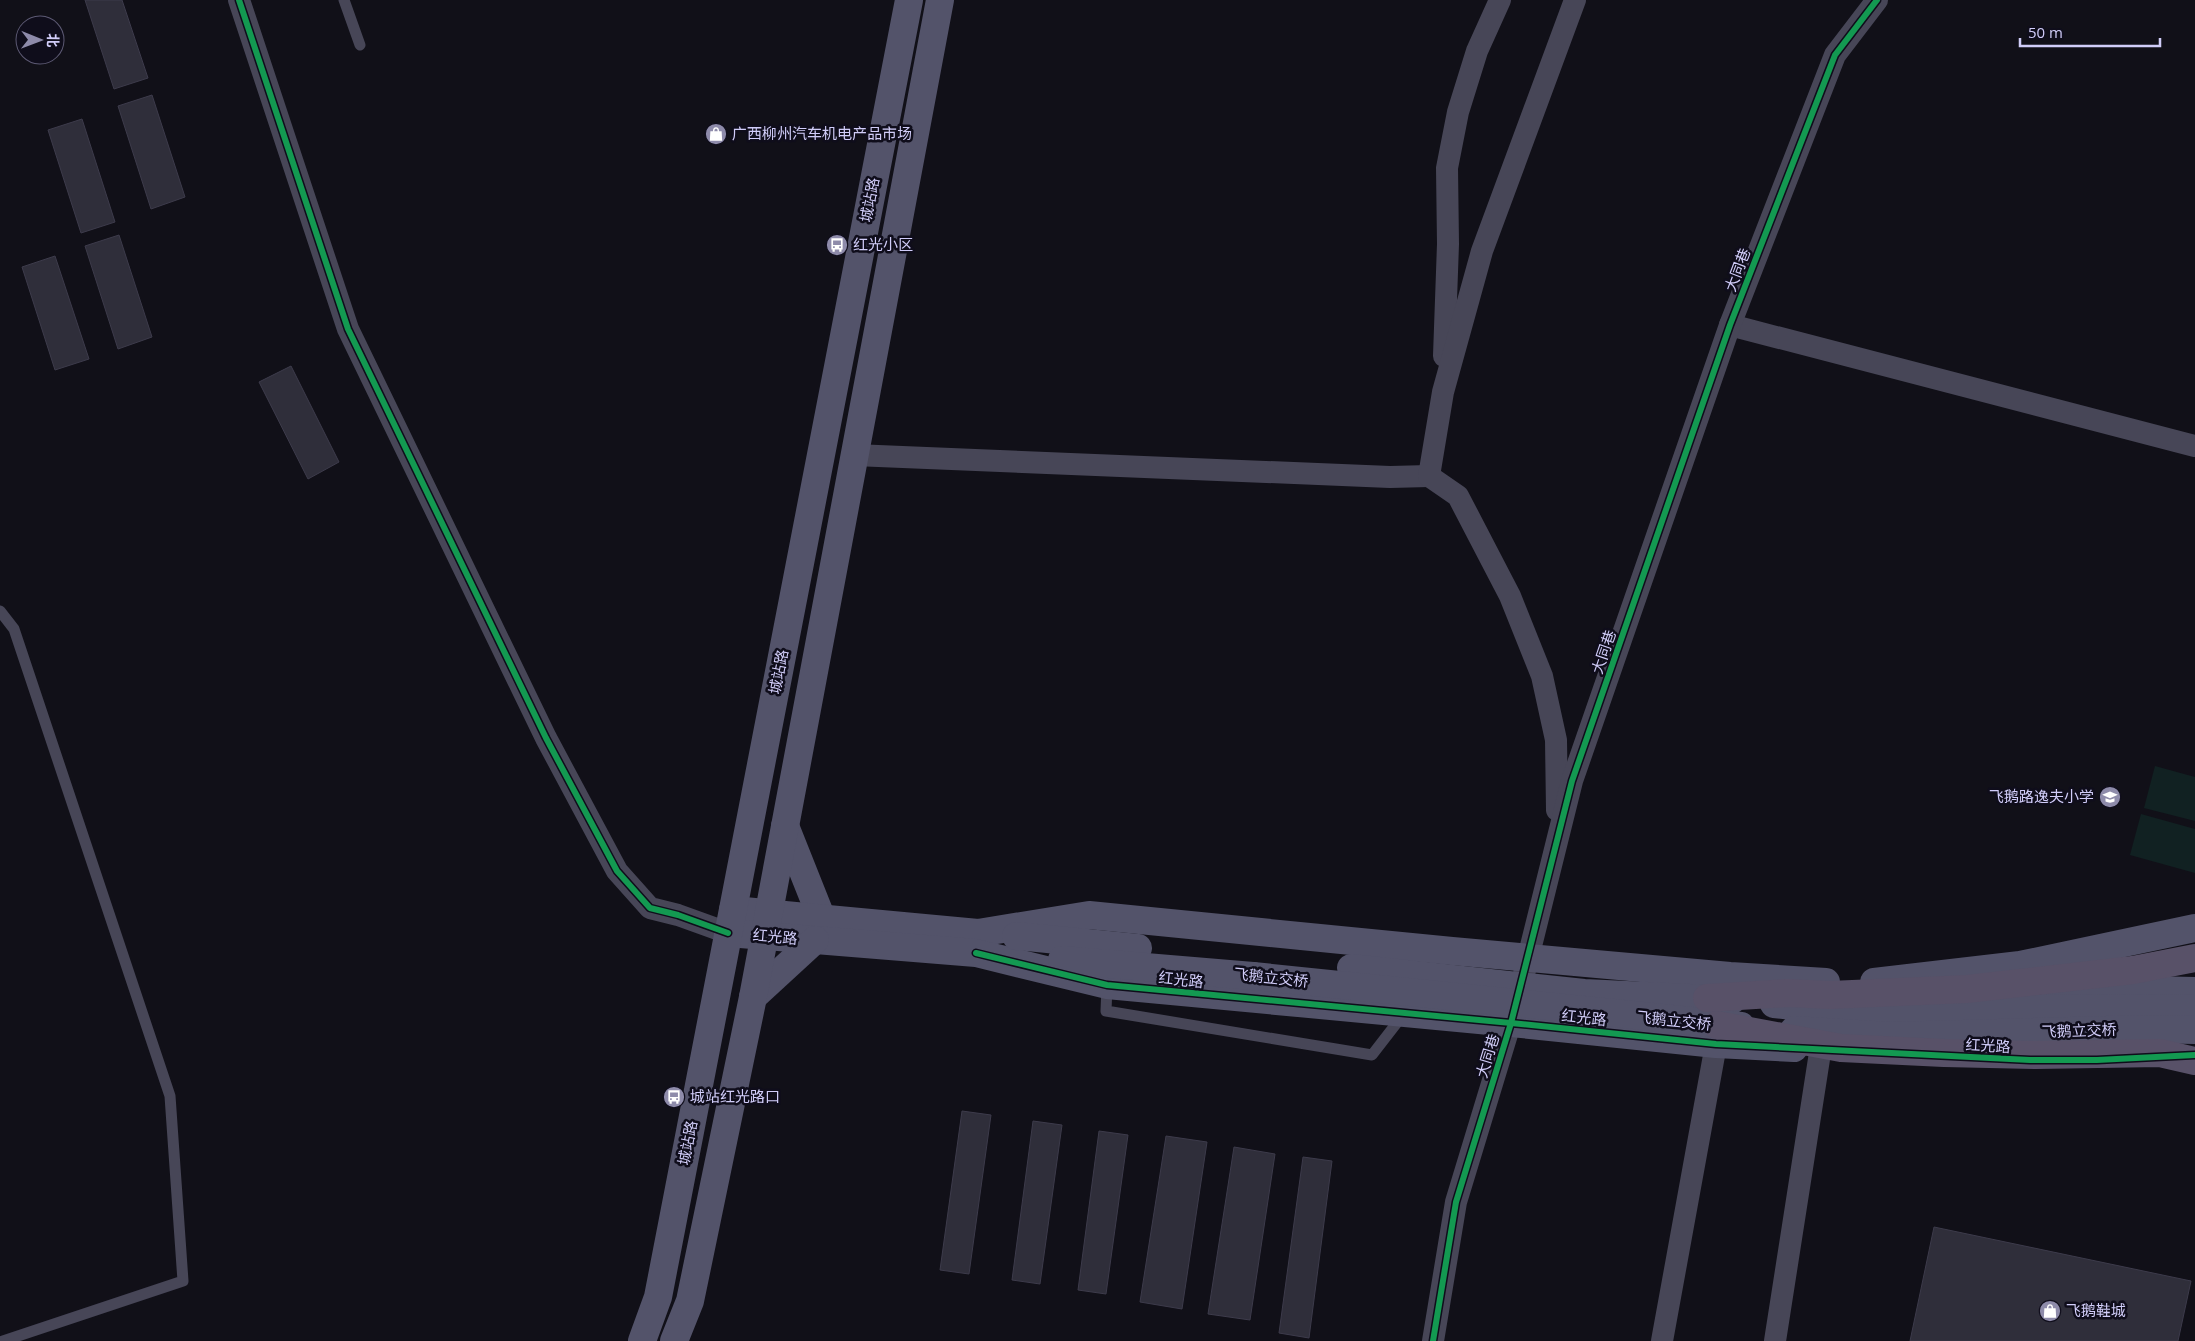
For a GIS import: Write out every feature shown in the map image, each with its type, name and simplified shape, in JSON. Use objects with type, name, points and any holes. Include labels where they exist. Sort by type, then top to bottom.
[{"type":"main road","name":"城站路","points":[[642,1341],[658,1297],[909,0]]},
{"type":"main road","points":[[674,1341],[690,1301],[753,997],[940,0]]},
{"type":"main road","points":[[753,997],[818,929],[785,826]]},
{"type":"main road","name":"红光路","points":[[977,943],[1088,915],[1730,976],[1860,984],[2195,991]]},
{"type":"main road","name":"红光路","points":[[731,922],[977,943],[1107,985],[1404,1014],[1511,1023],[1717,1035],[1821,1050],[2030,1060],[2097,1060],[2194,1051]]},
{"type":"main road","points":[[1860,984],[2020,964],[2195,928]]},
{"type":"main road","name":"飞鹅立交桥","points":[[977,943],[1584,993],[1707,998],[1839,1011],[2195,1009]]},
{"type":"main road","points":[[1707,998],[1788,993],[1830,995],[1967,989],[2133,970],[2195,958]]},
{"type":"main road","name":"飞鹅立交桥","points":[[1254,967],[1717,1035]]},
{"type":"main road","points":[[2030,1060],[2036,988]]},
{"type":"main road","points":[[1717,1035],[1841,1048],[2026,1055],[2160,1054],[2194,1051]]},
{"type":"street","points":[[239,0],[348,329],[550,746],[617,871],[650,908],[678,915],[731,922]]},
{"type":"street","points":[[1443,392],[1448,244],[1447,168],[1458,112],[1477,51],[1500,0]]},
{"type":"street","points":[[1429,476],[1443,392],[1482,251],[1575,0]]},
{"type":"street","name":"大同巷","points":[[1433,1341],[1456,1202],[1529,958],[1572,781],[1730,325],[1835,55],[1877,0]]},
{"type":"street","points":[[1730,325],[2195,446]]},
{"type":"street","points":[[854,455],[1390,477],[1429,476],[1458,496],[1510,596],[1542,676],[1556,740],[1558,841]]},
{"type":"street","points":[[1662,1341],[1717,1035],[1730,976]]},
{"type":"street","points":[[1775,1341],[1831,982]]},
{"type":"lane","points":[[344,0],[360,45]]},
{"type":"lane","points":[[0,611],[14,630],[170,1096],[183,1281],[3,1341]]},
{"type":"lane","points":[[1107,985],[1106,1012],[1372,1054],[1404,1014]]},
{"type":"shaded area","points":[[2155,766],[2195,777],[2195,821],[2144,808]]},
{"type":"shaded area","points":[[2141,814],[2195,829],[2195,873],[2130,855]]},
{"type":"building","points":[[85,0],[122,0],[148,78],[114,89]]},
{"type":"building","points":[[152,95],[185,197],[151,209],[118,106]]},
{"type":"building","points":[[82,119],[115,222],[81,233],[48,130]]},
{"type":"building","points":[[119,235],[152,337],[118,349],[85,246]]},
{"type":"building","points":[[55,256],[89,359],[55,370],[22,267]]},
{"type":"building","points":[[291,366],[339,462],[308,479],[259,382]]},
{"type":"building","points":[[962,1111],[991,1115],[969,1274],[940,1270]]},
{"type":"building","points":[[1033,1121],[1062,1125],[1040,1284],[1012,1280]]},
{"type":"building","points":[[1099,1131],[1128,1135],[1106,1294],[1078,1290]]},
{"type":"building","points":[[1166,1136],[1207,1142],[1182,1309],[1140,1302]]},
{"type":"building","points":[[1234,1147],[1275,1154],[1250,1320],[1208,1314]]},
{"type":"building","points":[[1303,1157],[1332,1161],[1309,1338],[1279,1333]]},
{"type":"building","name":"飞鹅鞋城","points":[[1934,1227],[2191,1281],[2178,1341],[1910,1341]]},
{"type":"cycle path","points":[[239,0],[348,329],[546,738],[617,871],[650,908],[678,915],[728,933]]},
{"type":"cycle path","points":[[1433,1341],[1456,1202],[1511,1023],[1572,781],[1730,325],[1835,55],[1877,0]]},
{"type":"cycle path","points":[[976,953],[1107,985],[1716,1044],[2030,1060],[2097,1060],[2195,1055]]},
{"type":"place","name":"广西柳州汽车机电产品市场","points":[[716,134]]},
{"type":"place","name":"红光小区","points":[[837,245]]},
{"type":"place","name":"飞鹅路逸夫小学","points":[[2110,797]]},
{"type":"place","name":"城站红光路口","points":[[674,1097]]},
{"type":"place","name":"飞鹅鞋城","points":[[2050,1311]]}]
